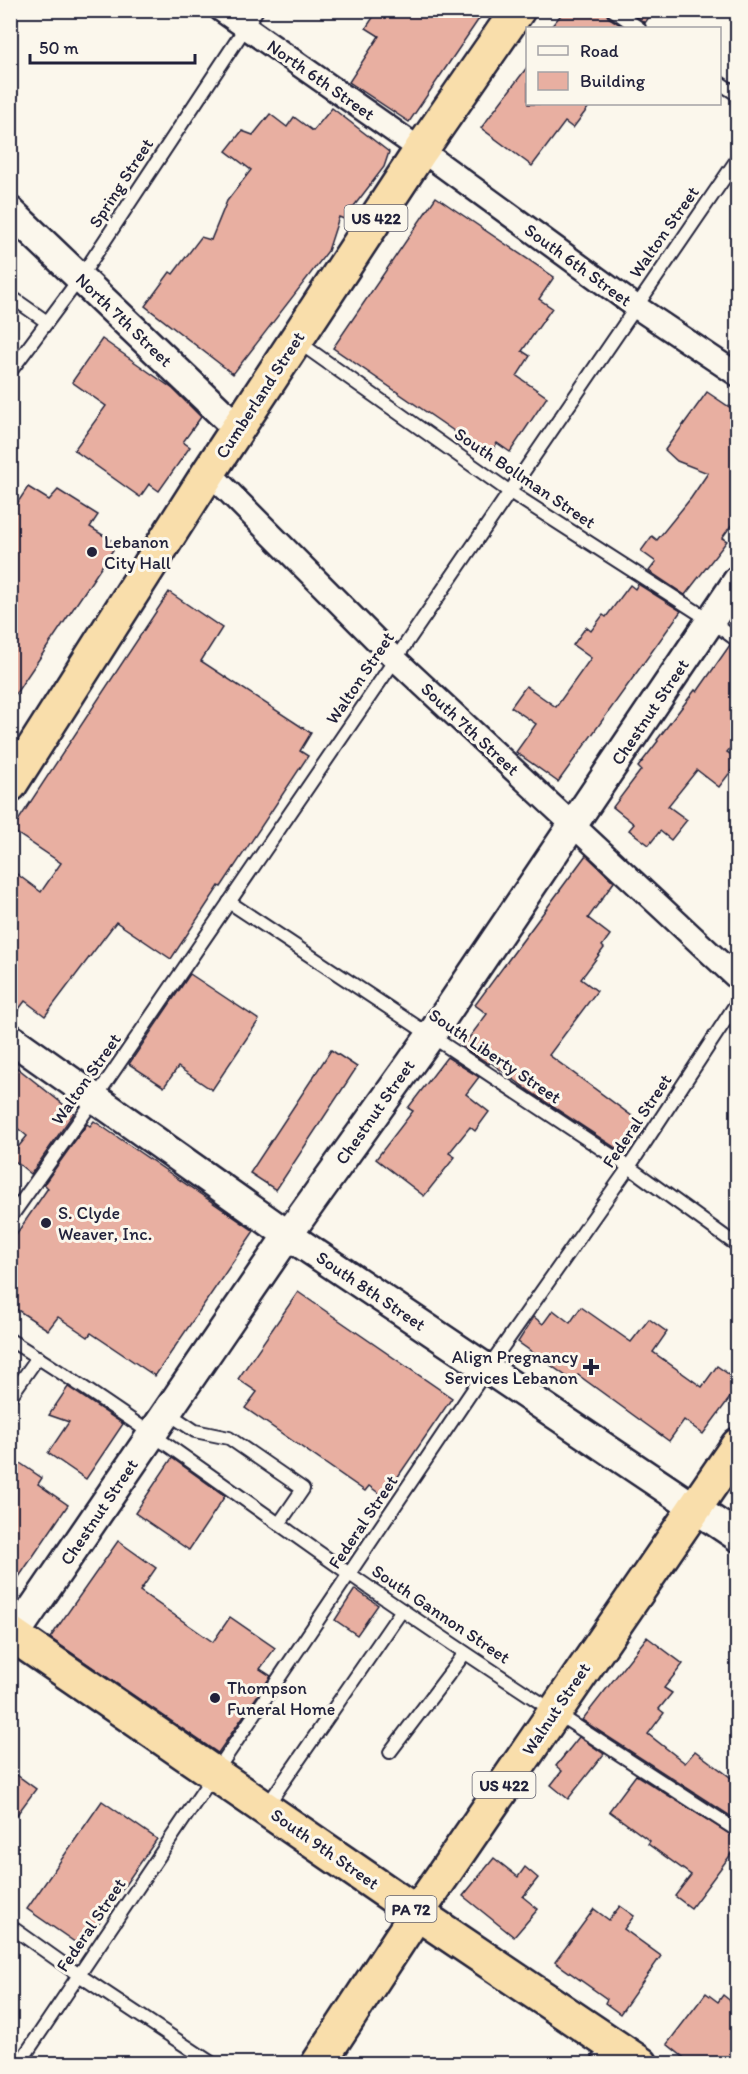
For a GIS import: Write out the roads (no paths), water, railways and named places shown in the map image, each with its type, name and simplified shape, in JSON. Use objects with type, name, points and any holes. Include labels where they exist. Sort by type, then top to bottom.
[{"type":"highway","name":"Cumberland Street","points":[[10,784],[209,472],[421,150],[518,10]]},
{"type":"highway","name":"Walnut Street","points":[[318,2064],[417,1913],[694,1507],[729,1464]]},
{"type":"highway","name":"South 9th Street","points":[[12,1637],[417,1913],[603,2053],[641,2064]]},
{"type":"street","name":"North 6th Street","points":[[221,10],[251,19],[421,150]]},
{"type":"street","name":"South 6th Street","points":[[421,150],[635,306],[738,375]]},
{"type":"street","name":"North 7th Street","points":[[10,211],[238,429]]},
{"type":"street","name":"South 7th Street","points":[[209,472],[395,659],[738,979]]},
{"type":"street","name":"Chestnut Street","points":[[12,1637],[288,1235],[431,1035],[738,580]]},
{"type":"street","name":"South 8th Street","points":[[10,1038],[288,1235],[738,1537]]},
{"type":"lane","points":[[613,10],[638,27]]},
{"type":"lane","name":"Spring Street","points":[[10,372],[80,278],[251,19]]},
{"type":"lane","points":[[721,84],[738,95]]},
{"type":"lane","name":"Walton Street","points":[[10,1218],[96,1098],[738,158]]},
{"type":"lane","points":[[10,296],[48,322]]},
{"type":"lane","name":"South Bollman Street","points":[[296,340],[510,492],[738,640]]},
{"type":"lane","name":"South Liberty Street","points":[[229,902],[629,1167],[738,1246]]},
{"type":"lane","name":"Federal Street","points":[[19,2064],[488,1370],[629,1167],[738,1001]]},
{"type":"lane","name":"South Gannon Street","points":[[10,1340],[160,1424],[279,1524],[350,1574],[554,1712],[738,1831]]},
{"type":"lane","points":[[10,1397],[38,1357]]},
{"type":"lane","points":[[160,1424],[229,1438],[303,1489],[279,1524]]},
{"type":"lane","points":[[266,1808],[402,1610]]},
{"type":"lane","points":[[390,1752],[465,1653]]},
{"type":"lane","points":[[10,1926],[213,2064]]},
{"type":"place","name":"Lebanon City Hall","points":[[92,552]]},
{"type":"place","name":"S. Clyde Weaver, Inc.","points":[[46,1223]]},
{"type":"place","name":"Align Pregnancy Services Lebanon","points":[[591,1367]]},
{"type":"place","name":"Thompson Funeral Home","points":[[215,1698]]}]
